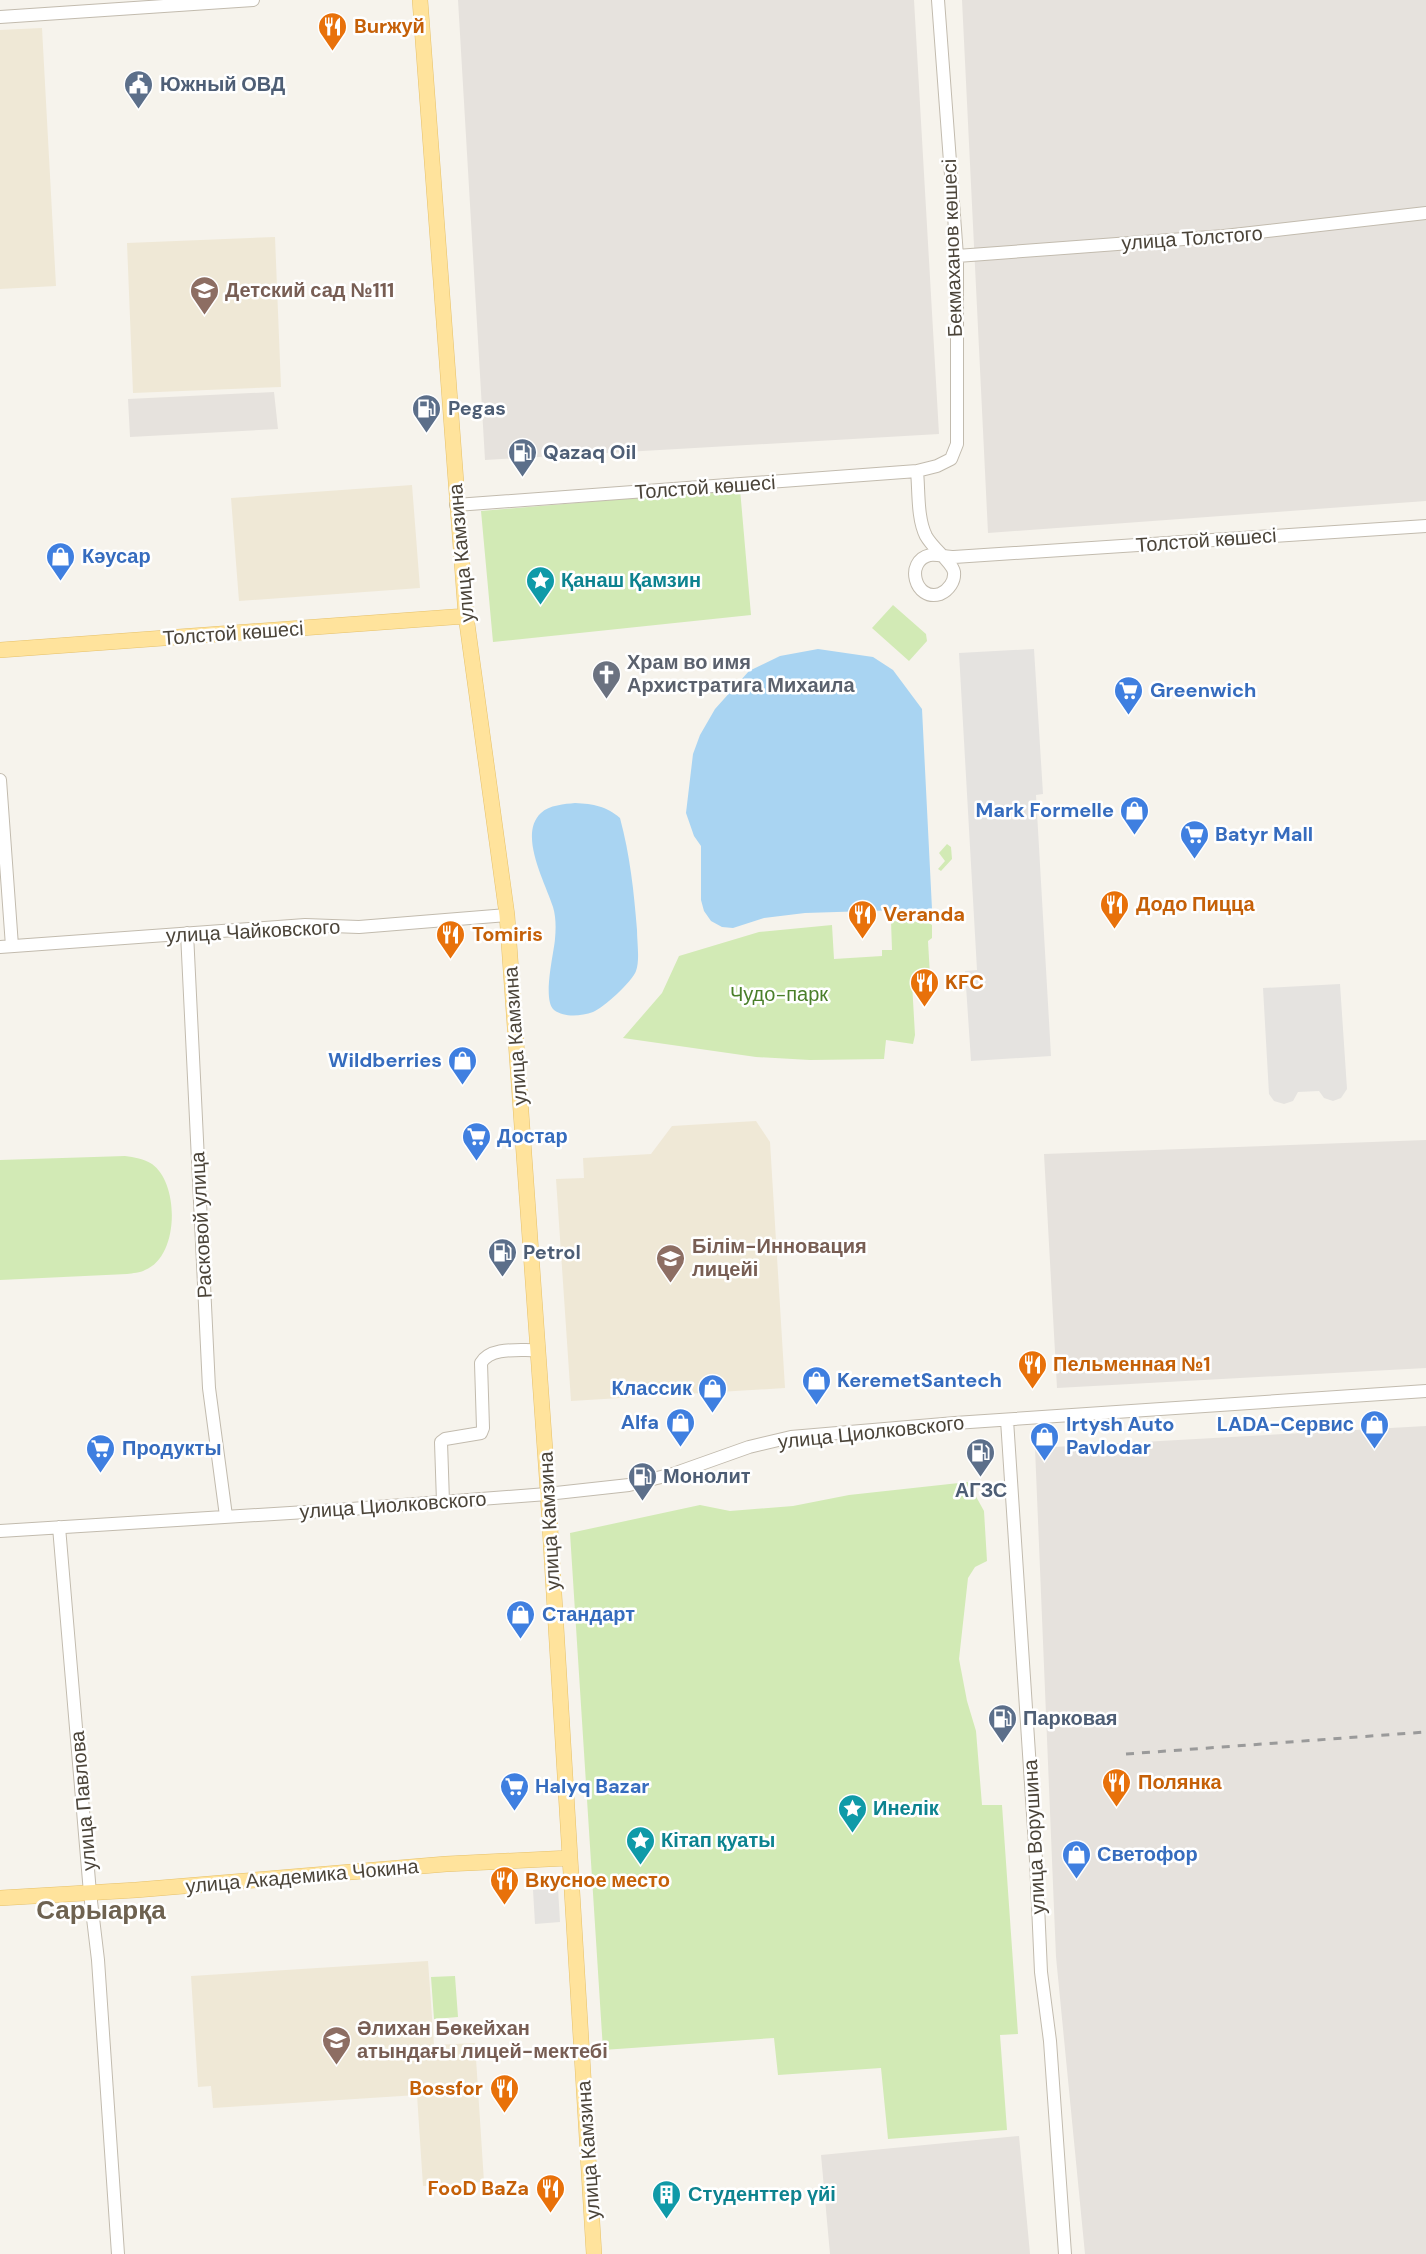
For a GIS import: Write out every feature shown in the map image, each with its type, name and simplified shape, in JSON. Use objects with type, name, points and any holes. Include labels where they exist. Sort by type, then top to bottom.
[{"type":"main road","name":"улица Камзина","points":[[420,0],[466,616],[507,915],[548,1494],[594,2254]]},
{"type":"main road","name":"Толстой көшесі","points":[[0,650],[466,616]]},
{"type":"main road","name":"улица Академика Чокина","points":[[0,1898],[90,1893],[326,1873],[569,1858]]},
{"type":"street","points":[[0,17],[253,0]]},
{"type":"street","name":"Бекмаханов көшесі","points":[[917,471],[938,466],[951,459],[957,444],[957,256],[938,0]]},
{"type":"street","name":"улица Толстого","points":[[957,256],[1224,236],[1426,213]]},
{"type":"street","points":[[917,471],[924,532],[922,550],[915,569],[915,582],[924,592],[942,593],[965,566],[987,555]]},
{"type":"street","name":"Толстой көшесі","points":[[456,505],[917,471]]},
{"type":"street","name":"Толстой көшесі","points":[[987,555],[1426,526]]},
{"type":"street","points":[[924,532],[932,547],[952,565],[954,579]]},
{"type":"street","points":[[917,564],[928,556],[987,555]]},
{"type":"street","points":[[0,780],[6,946]]},
{"type":"street","name":"улица Чайковского","points":[[6,946],[305,924],[359,927],[507,915]]},
{"type":"street","name":"Расковой улица","points":[[187,933],[209,1394],[226,1516]]},
{"type":"street","points":[[443,1502],[441,1442],[445,1439],[481,1433],[483,1428],[482,1363],[485,1356],[492,1353],[538,1350]]},
{"type":"street","name":"улица Циолковского","points":[[0,1531],[548,1494],[629,1485],[673,1474],[749,1447],[791,1437],[1426,1391]]},
{"type":"street","name":"улица Ворушина","points":[[1007,1420],[1041,1972],[1050,2042],[1065,2254]]},
{"type":"street","name":"улица Павлова","points":[[59,1527],[90,1893],[99,1960],[118,2254]]},
{"type":"shaded area","points":[[458,0],[914,0],[939,434],[485,460]]},
{"type":"shaded area","points":[[962,0],[1426,0],[1426,501],[988,533]]},
{"type":"shaded area","points":[[42,28],[56,286],[0,289],[0,30]]},
{"type":"shaded area","name":"Детский сад №111","points":[[275,237],[281,387],[133,393],[127,243]]},
{"type":"shaded area","points":[[274,392],[278,429],[130,437],[128,399]]},
{"type":"shaded area","points":[[412,485],[420,588],[239,601],[231,498]]},
{"type":"shaded area","points":[[1034,649],[1043,794],[1036,795],[1051,1056],[971,1061],[965,971],[977,970],[959,653]]},
{"type":"shaded area","points":[[1340,984],[1347,1089],[1341,1098],[1333,1101],[1324,1098],[1319,1091],[1298,1092],[1293,1101],[1284,1104],[1274,1101],[1269,1094],[1263,988]]},
{"type":"shaded area","name":"Білім-Инновация лицейі","points":[[756,1121],[770,1142],[785,1388],[571,1401],[556,1179],[584,1178],[583,1158],[651,1154],[672,1126]]},
{"type":"shaded area","points":[[1426,1140],[1426,1368],[1057,1388],[1044,1154]]},
{"type":"shaded area","points":[[1426,1426],[1426,2254],[1085,2254],[1056,1957],[1035,1448]]},
{"type":"shaded area","points":[[558,1888],[560,1922],[535,1924],[533,1890]]},
{"type":"shaded area","name":"Әлихан Бөкейхан атындағы лицей-мектебі","points":[[428,1961],[434,2045],[475,2043],[484,2182],[423,2186],[417,2095],[213,2108],[211,2086],[198,2087],[191,1976]]},
{"type":"shaded area","points":[[1019,2136],[1030,2254],[830,2254],[821,2155]]},
{"type":"green space","points":[[740,489],[751,615],[493,642],[481,511]]},
{"type":"green space","points":[[893,605],[926,634],[927,641],[909,661],[872,628]]},
{"type":"green space","points":[[947,844],[951,847],[952,859],[941,871],[938,869],[945,861],[939,853]]},
{"type":"green space","name":"Чудо-парк","points":[[891,921],[927,922],[932,925],[932,938],[928,941],[930,976],[924,977],[925,982],[912,983],[915,1035],[913,1044],[886,1040],[884,1059],[810,1060],[756,1057],[623,1038],[662,993],[679,956],[759,932],[832,925],[834,959],[882,956],[882,950],[892,950]]},
{"type":"green space","points":[[125,1156],[139,1158],[152,1164],[168,1187],[172,1220],[170,1236],[156,1263],[143,1271],[127,1274],[0,1280],[0,1160]]},
{"type":"green space","points":[[968,1482],[984,1511],[987,1561],[975,1567],[968,1578],[959,1659],[967,1701],[976,1731],[982,1805],[1002,1805],[1018,2034],[1000,2035],[1007,2130],[888,2139],[881,2068],[778,2075],[774,2038],[603,2050],[570,1533],[700,1505],[730,1511],[793,1506],[849,1495]]},
{"type":"green space","points":[[455,1976],[458,2017],[434,2019],[431,1977]]},
{"type":"water","points":[[818,649],[873,657],[893,670],[922,709],[932,909],[805,913],[764,918],[733,928],[722,927],[711,921],[704,911],[701,900],[701,846],[694,836],[686,813],[693,754],[700,735],[715,709],[749,671],[780,656]]},
{"type":"water","points":[[575,803],[599,806],[620,818],[631,874],[638,956],[636,971],[617,994],[593,1012],[573,1015],[558,1013],[554,1010],[549,997],[556,927],[553,907],[535,858],[532,833],[535,822],[544,810],[557,805]]},
{"type":"railway","points":[[1126,1754],[1426,1732]]},
{"type":"place","name":"Burжуй","points":[[333,52]]},
{"type":"place","name":"Южный ОВД","points":[[139,110]]},
{"type":"place","name":"Детский сад №111","points":[[204,316]]},
{"type":"place","name":"Pegas","points":[[427,434]]},
{"type":"place","name":"Qazaq Oil","points":[[522,478]]},
{"type":"place","name":"Кәусар","points":[[61,582]]},
{"type":"place","name":"Қанаш Қамзин","points":[[540,606]]},
{"type":"place","name":"Храм во имя Архистратига Михаила","points":[[606,700]]},
{"type":"place","name":"Greenwich","points":[[1129,716]]},
{"type":"place","name":"Mark Formelle","points":[[1135,836]]},
{"type":"place","name":"Batyr Mall","points":[[1194,860]]},
{"type":"place","name":"Додо Пицца","points":[[1115,930]]},
{"type":"place","name":"Veranda","points":[[862,940]]},
{"type":"place","name":"Tomiris","points":[[451,960]]},
{"type":"place","name":"KFC","points":[[924,1008]]},
{"type":"place","name":"Wildberries","points":[[463,1086]]},
{"type":"place","name":"Достар","points":[[476,1162]]},
{"type":"place","name":"Petrol","points":[[502,1278]]},
{"type":"place","name":"Білім-Инновация лицейі","points":[[671,1284]]},
{"type":"place","name":"Пельменная №1","points":[[1032,1390]]},
{"type":"place","name":"KeremetSantech","points":[[816,1406]]},
{"type":"place","name":"Классик","points":[[713,1414]]},
{"type":"place","name":"Alfa","points":[[680,1448]]},
{"type":"place","name":"LADA-Сервис","points":[[1375,1450]]},
{"type":"place","name":"Irtysh Auto Pavlodar","points":[[1045,1462]]},
{"type":"place","name":"Продукты","points":[[101,1474]]},
{"type":"place","name":"АГЗС","points":[[981,1478]]},
{"type":"place","name":"Монолит","points":[[642,1502]]},
{"type":"place","name":"Стандарт","points":[[521,1640]]},
{"type":"place","name":"Парковая","points":[[1002,1744]]},
{"type":"place","name":"Полянка","points":[[1117,1808]]},
{"type":"place","name":"Halyq Bazar","points":[[514,1812]]},
{"type":"place","name":"Инелік","points":[[852,1834]]},
{"type":"place","name":"Кітап қуаты","points":[[640,1866]]},
{"type":"place","name":"Светофор","points":[[1076,1880]]},
{"type":"place","name":"Вкусное место","points":[[504,1906]]},
{"type":"place","name":"Әлихан Бөкейхан атындағы лицей-мектебі","points":[[336,2066]]},
{"type":"place","name":"Bossfor","points":[[504,2114]]},
{"type":"place","name":"FooD BaZa","points":[[550,2214]]},
{"type":"place","name":"Студенттер үйі","points":[[667,2220]]},
{"type":"district","name":"Сарыарқа","points":[[101,1910]]}]
